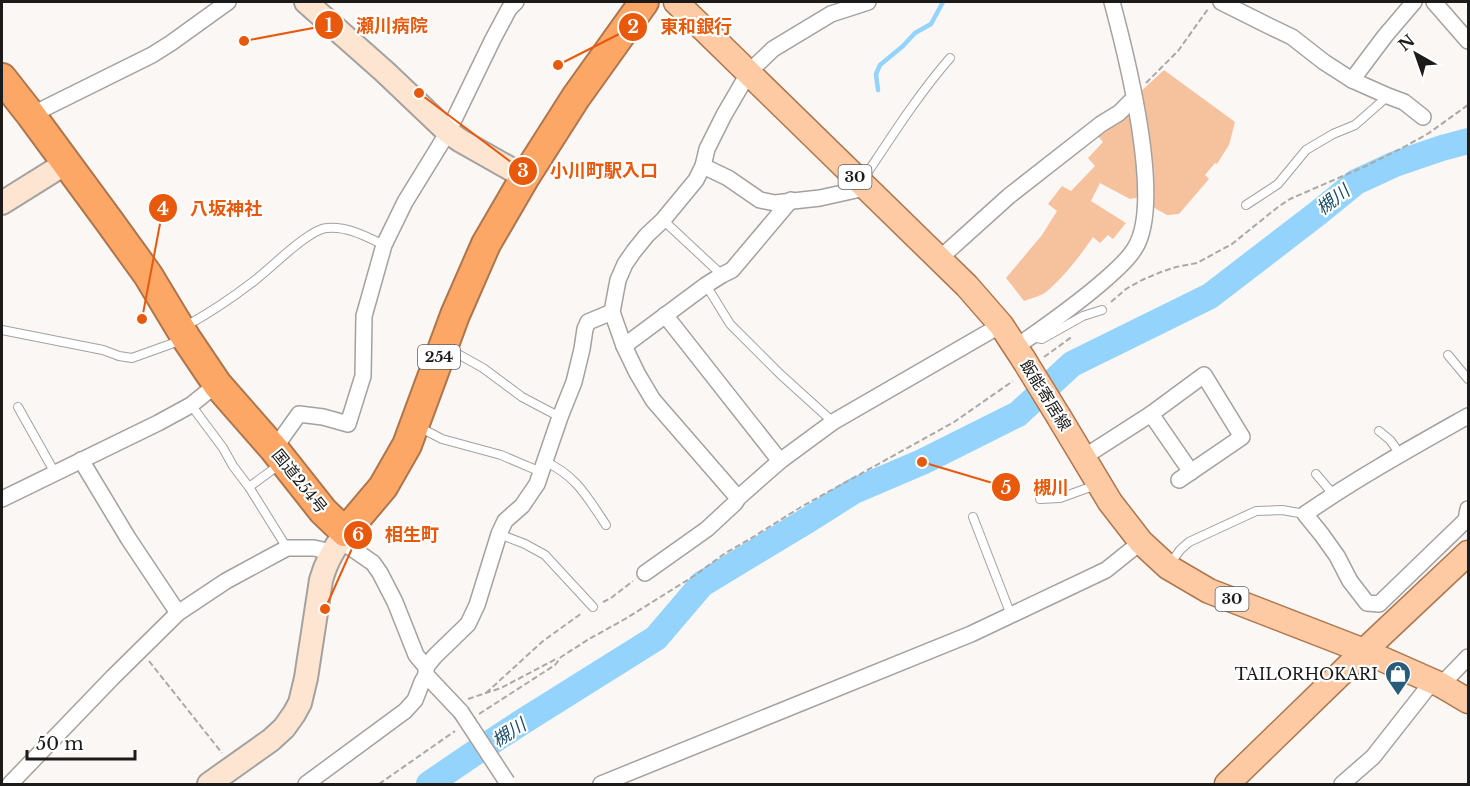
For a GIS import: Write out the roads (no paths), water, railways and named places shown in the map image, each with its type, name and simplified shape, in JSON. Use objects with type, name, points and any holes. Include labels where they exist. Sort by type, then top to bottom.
[{"type":"highway","name":"254","points":[[339,541],[383,487],[407,445],[455,315],[486,244],[576,97],[644,2]]},
{"type":"highway","name":"国道254号","points":[[2,78],[148,275],[183,333],[218,384],[279,455],[322,511],[339,541]]},
{"type":"main road","name":"飯能寄居線","points":[[676,2],[967,286],[1027,356],[1059,417],[1110,502],[1141,542],[1168,567],[1209,591],[1364,651],[1468,701]]},
{"type":"main road","points":[[1227,784],[1468,553]]},
{"type":"street","points":[[31,115],[152,55],[228,2]]},
{"type":"street","points":[[306,2],[386,72],[448,132],[525,177]]},
{"type":"street","points":[[279,455],[299,414],[348,424],[363,376],[364,316],[384,245],[405,202],[448,132],[509,9],[516,2]]},
{"type":"street","points":[[738,498],[653,400],[637,373],[612,312],[618,280],[625,264],[647,235],[663,220],[696,180],[703,166],[707,149],[749,72],[773,49],[831,14],[868,2]]},
{"type":"street","points":[[1027,356],[1075,305],[1128,259],[1137,246],[1142,230],[1145,187],[1140,129],[1112,2]]},
{"type":"street","points":[[1221,2],[1292,37],[1352,80],[1404,102],[1423,117]]},
{"type":"street","points":[[1352,80],[1414,2]]},
{"type":"street","points":[[1434,2],[1468,41]]},
{"type":"street","points":[[939,259],[1009,196],[1119,112],[1134,96]]},
{"type":"street","points":[[2,203],[66,163]]},
{"type":"street","points":[[703,166],[728,178],[760,200],[775,203],[820,198],[863,185]]},
{"type":"street","points":[[624,346],[706,285],[732,270],[791,200]]},
{"type":"street","points":[[306,784],[405,711],[415,700],[426,671],[435,656],[468,624],[477,605],[505,521],[522,506],[537,484],[574,382],[588,322],[612,312]]},
{"type":"street","points":[[665,315],[780,461]]},
{"type":"street","points":[[645,573],[707,530],[738,498],[780,461],[833,422],[1001,326]]},
{"type":"street","points":[[1084,457],[1151,414],[1204,375],[1242,437],[1185,476],[1151,414]]},
{"type":"street","points":[[2,499],[158,423],[190,405],[218,384]]},
{"type":"street","points":[[1468,416],[1333,494],[1305,514],[1337,556],[1350,581],[1367,603],[1379,604],[1466,520],[1468,509]]},
{"type":"street","points":[[81,460],[128,538],[178,613]]},
{"type":"street","points":[[214,783],[271,740],[284,728],[300,704],[321,580],[325,565],[339,541]]},
{"type":"street","points":[[10,784],[178,613],[226,581],[287,548],[314,548],[339,541],[373,563],[380,573],[395,602],[416,655],[426,671],[463,712],[508,783]]},
{"type":"street","points":[[601,784],[971,634],[1106,570],[1141,542]]},
{"type":"street","points":[[1342,784],[1373,757],[1436,684],[1468,657]]},
{"type":"lane","points":[[863,185],[909,110],[950,58]]},
{"type":"lane","points":[[1246,205],[1278,184],[1306,150],[1333,134],[1355,125],[1388,96]]},
{"type":"lane","points":[[663,220],[722,275]]},
{"type":"lane","points":[[2,330],[132,358],[163,348],[252,283],[312,233],[326,228],[341,228],[384,245]]},
{"type":"lane","points":[[706,285],[730,324],[833,422]]},
{"type":"lane","points":[[1027,356],[1042,339],[1083,316],[1102,310]]},
{"type":"lane","points":[[443,346],[483,368],[522,397],[560,417]]},
{"type":"lane","points":[[1448,355],[1468,379]]},
{"type":"lane","points":[[190,405],[223,448],[287,548]]},
{"type":"lane","points":[[18,407],[55,473]]},
{"type":"lane","points":[[415,425],[442,439],[542,466],[557,467],[582,489],[606,525]]},
{"type":"lane","points":[[1379,431],[1390,440],[1400,454]]},
{"type":"lane","points":[[249,487],[279,455]]},
{"type":"lane","points":[[1316,474],[1333,494]]},
{"type":"lane","points":[[1040,499],[1060,498],[1098,484]]},
{"type":"lane","points":[[1168,567],[1189,542],[1256,511],[1282,510],[1305,514]]},
{"type":"lane","points":[[973,517],[1011,615]]},
{"type":"lane","points":[[499,534],[545,555],[593,607]]},
{"type":"waterway","points":[[878,90],[876,74],[880,65],[915,33],[931,24],[943,2]]},
{"type":"waterway","name":"槻川","points":[[429,784],[522,722],[656,638],[702,584],[854,491],[922,462],[1018,414],[1072,364],[1210,296],[1356,182],[1395,164],[1468,141]]},
{"type":"place","name":"瀬川病院","points":[[244,41]]},
{"type":"place","name":"東和銀行","points":[[558,65]]},
{"type":"place","name":"小川町駅入口","points":[[419,93]]},
{"type":"place","name":"八坂神社","points":[[142,319]]},
{"type":"place","name":"槻川","points":[[922,462]]},
{"type":"place","name":"相生町","points":[[325,609]]},
{"type":"place","name":"TAILORHOKARI","points":[[1398,697]]}]
